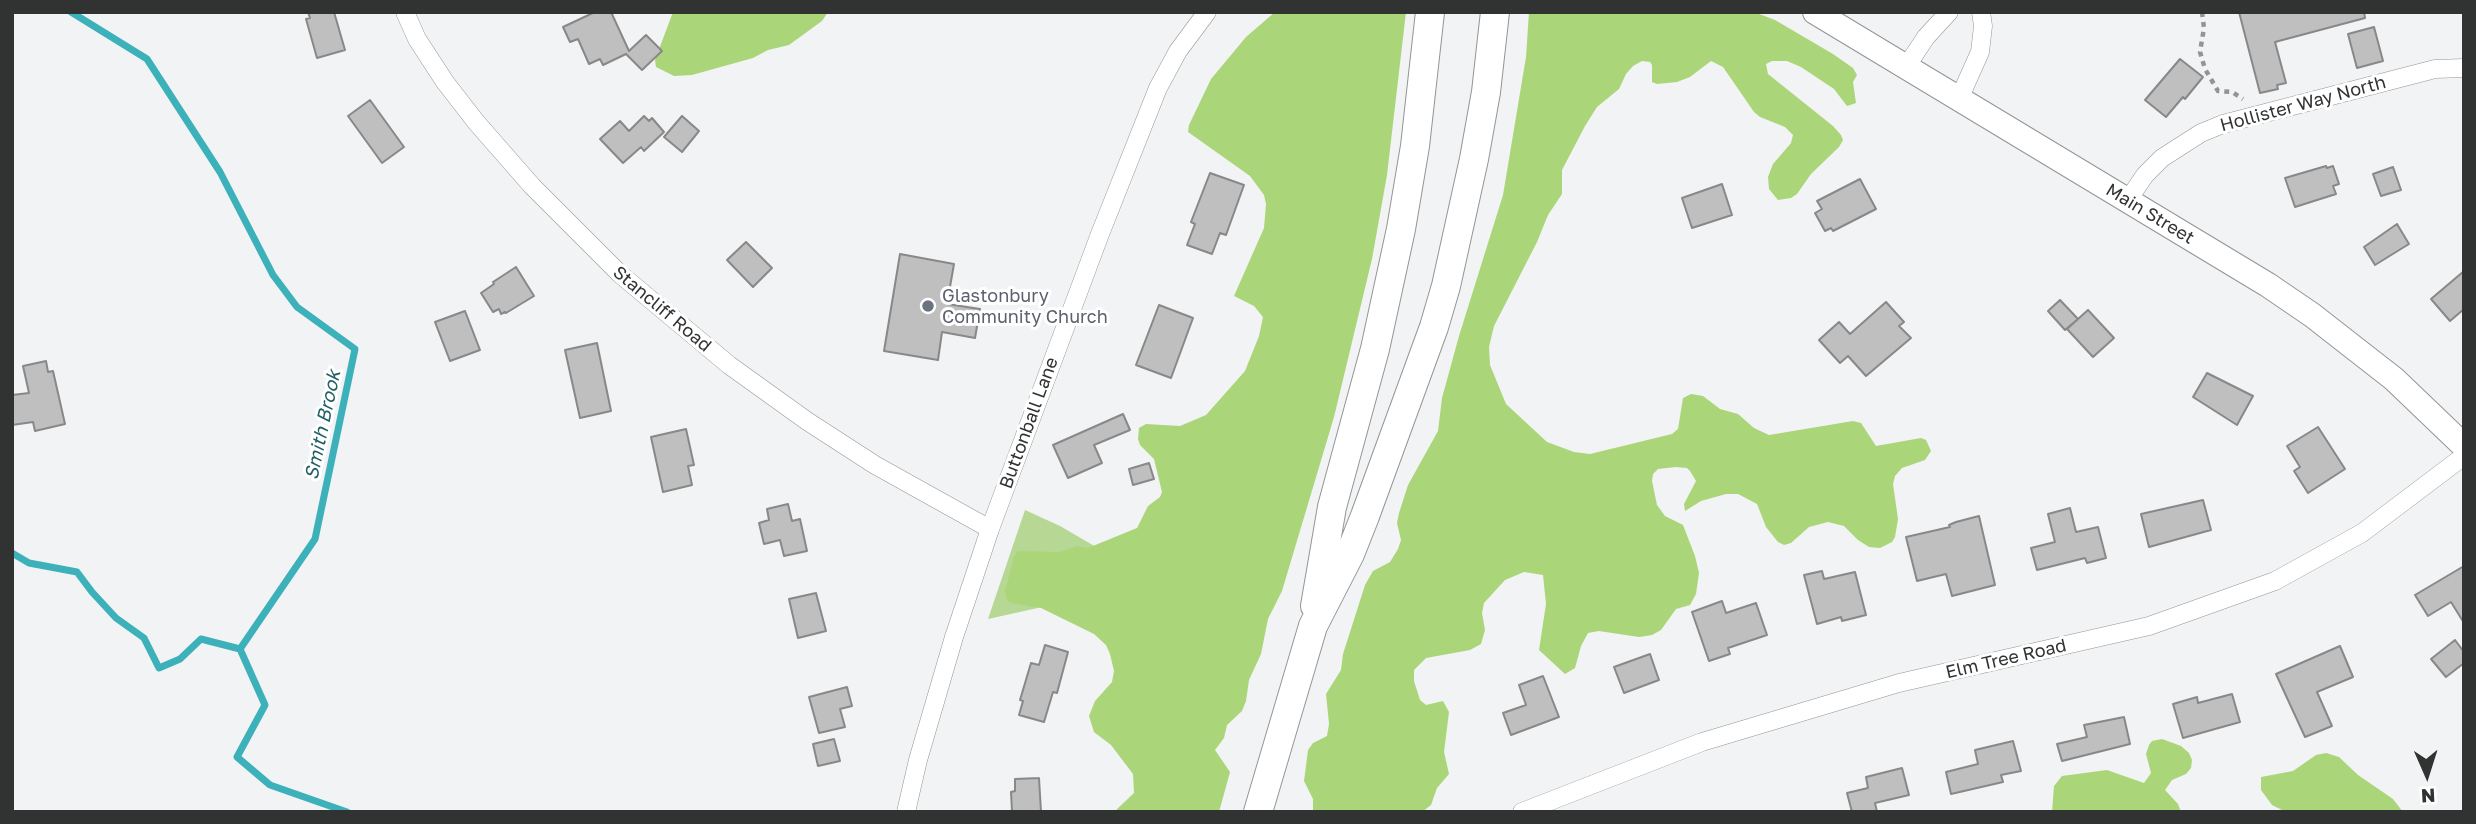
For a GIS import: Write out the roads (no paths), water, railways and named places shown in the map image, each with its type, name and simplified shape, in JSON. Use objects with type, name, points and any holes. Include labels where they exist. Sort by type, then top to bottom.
[{"type":"main road","points":[[1313,626],[1317,586],[1332,507],[1375,349],[1401,229],[1415,146],[1430,12]]},
{"type":"main road","points":[[1258,812],[1313,626],[1350,554],[1434,327],[1475,159],[1495,12]]},
{"type":"main road","name":"Main Street","points":[[1815,12],[2269,285],[2394,379],[2464,446]]},
{"type":"street","name":"Stancliff Road","points":[[405,12],[417,39],[438,72],[476,122],[531,186],[620,274],[720,358],[807,421],[876,465],[990,530]]},
{"type":"street","name":"Buttonball Lane","points":[[906,812],[918,760],[954,637],[990,530],[1121,179],[1158,88],[1178,51],[1207,12]]},
{"type":"street","points":[[1906,67],[1926,37],[1949,12]]},
{"type":"street","points":[[1959,99],[1980,51],[1983,26],[1981,12]]},
{"type":"street","name":"Hollister Way North","points":[[2128,200],[2145,175],[2182,144],[2223,124],[2435,69],[2464,68]]},
{"type":"street","name":"Elm Tree Road","points":[[1522,812],[1702,742],[1899,683],[2148,626],[2275,581],[2362,533],[2464,456]]},
{"type":"waterway","name":"Smith Brook","points":[[71,12],[147,59],[220,172],[273,275],[297,307],[355,349],[315,539],[240,649],[265,705],[237,757],[270,785],[347,812]]},
{"type":"waterway","points":[[12,553],[29,563],[77,572],[116,618],[144,638],[159,668],[180,659],[201,639],[240,649]]},
{"type":"place","name":"Glastonbury Community Church","points":[[928,306]]}]
